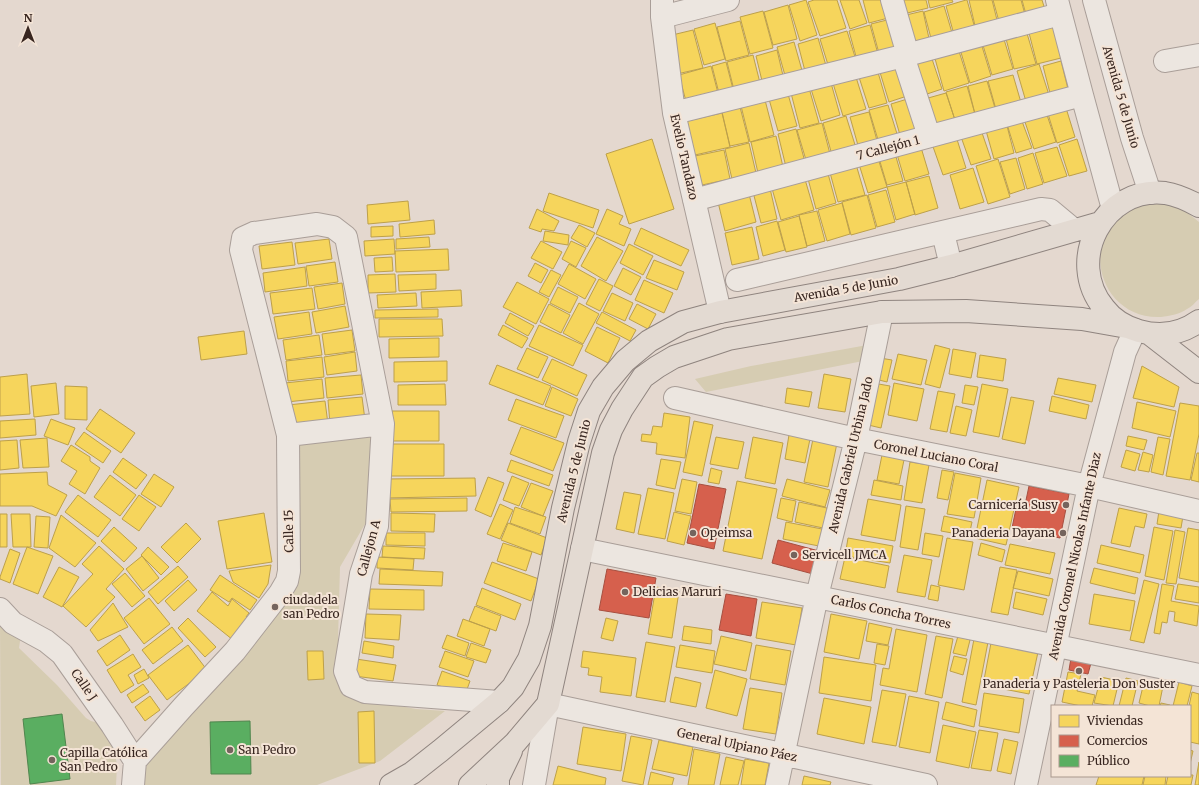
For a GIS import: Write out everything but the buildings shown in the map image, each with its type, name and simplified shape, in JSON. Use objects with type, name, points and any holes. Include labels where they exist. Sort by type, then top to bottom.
[{"type":"main road","name":"Avenida 5 de Junio","points":[[391,785],[412,773],[440,751],[499,702],[513,687],[529,659],[540,626],[563,508],[579,442],[589,410],[603,387],[624,361],[649,341],[683,322],[720,312],[899,279],[951,266],[1074,230],[1107,216],[1131,198],[1150,193],[1165,193],[1195,201]]},
{"type":"main road","points":[[1107,216],[1091,241],[1087,261],[1089,281],[1097,300],[1110,316],[1138,330],[1171,333],[1191,326],[1199,321]]},
{"type":"main road","name":"Avenida 5 de Junio","points":[[470,785],[515,743],[548,704],[603,453],[611,430],[622,409],[644,377],[674,357],[728,339],[882,312],[966,311],[1082,319],[1138,330],[1199,372]]},
{"type":"main road","points":[[498,785],[498,778],[515,743]]},
{"type":"street","points":[[662,8],[728,0]]},
{"type":"street","points":[[892,0],[929,136]]},
{"type":"street","name":"Avenida 5 de Junio","points":[[1094,0],[1132,138],[1150,193]]},
{"type":"street","points":[[674,113],[906,56],[1059,7],[1082,95],[1107,216]]},
{"type":"street","name":"Evelio Tandazo","points":[[662,8],[674,113],[720,312]]},
{"type":"street","points":[[1165,61],[1199,55]]},
{"type":"street","name":"7 Callejón 1","points":[[694,200],[1082,95]]},
{"type":"street","points":[[737,280],[1041,210],[1050,210],[1074,230]]},
{"type":"street","name":"Calle 15","points":[[135,761],[235,652],[280,593],[287,581],[289,571],[288,435],[241,250],[243,238],[254,233],[317,224],[333,227],[346,237]]},
{"type":"street","points":[[943,233],[951,266]]},
{"type":"street","name":"Callejon A","points":[[346,237],[383,424],[377,526],[361,574],[345,671],[351,686],[365,692],[499,702]]},
{"type":"street","name":"Avenida Gabriel Urbina Jado","points":[[778,785],[817,596],[856,439],[882,312]]},
{"type":"street","name":"Avenida Coronel Nicolas Infante Diaz","points":[[1026,785],[1089,486],[1125,352],[1138,330]]},
{"type":"street","name":"Coronel Luciano Coral","points":[[674,398],[856,439],[1089,486],[1199,511]]},
{"type":"street","points":[[288,435],[383,424]]},
{"type":"street","name":"Carlos Concha Torres","points":[[582,549],[1199,675]]},
{"type":"street","name":"Calle J","points":[[0,609],[13,624],[46,641],[62,654],[112,725],[135,761]]},
{"type":"street","points":[[534,785],[548,704]]},
{"type":"street","name":"General Ulpiano Páez","points":[[548,704],[926,785]]},
{"type":"street","points":[[132,785],[135,761]]},
{"type":"shaded area","points":[[1150,203],[1171,205],[1182,209],[1199,222],[1199,299],[1190,307],[1181,312],[1161,317],[1140,314],[1122,305],[1110,292],[1102,275],[1100,256],[1104,238],[1115,222],[1132,209]]},
{"type":"shaded area","points":[[873,344],[863,361],[706,392],[695,379],[751,366]]},
{"type":"shaded area","points":[[373,434],[368,519],[340,567],[337,677],[347,696],[416,709],[445,711],[380,761],[317,785],[143,785],[147,763],[243,657],[300,568],[296,439]]},
{"type":"shaded area","points":[[0,621],[21,634],[19,648],[57,685],[86,718],[98,723],[113,743],[117,765],[116,785],[1,785]]},
{"type":"place","name":"Carnicería Susy","points":[[1066,505]]},
{"type":"place","name":"Opeimsa","points":[[693,533]]},
{"type":"place","name":"Panaderia Dayana","points":[[1063,533]]},
{"type":"place","name":"Servicell JMCA","points":[[794,555]]},
{"type":"place","name":"Delicias Maruri","points":[[625,592]]},
{"type":"place","name":"ciudadela san Pedro","points":[[275,607]]},
{"type":"place","name":"Panaderia y Pasteleria Don Suster","points":[[1079,671]]},
{"type":"place","name":"San Pedro","points":[[230,750]]},
{"type":"place","name":"Capilla Católica San Pedro","points":[[52,760]]}]
